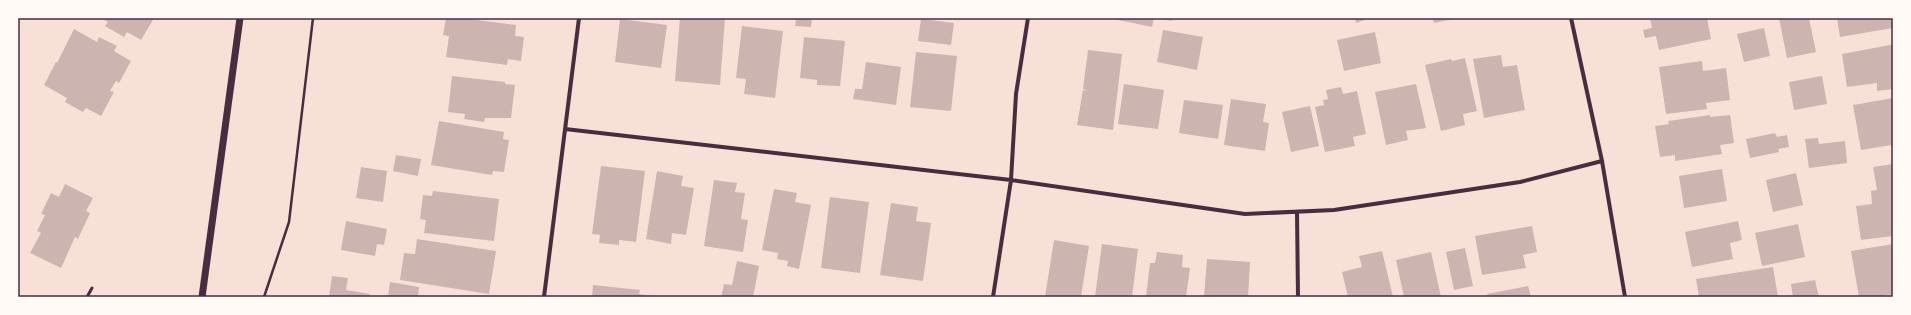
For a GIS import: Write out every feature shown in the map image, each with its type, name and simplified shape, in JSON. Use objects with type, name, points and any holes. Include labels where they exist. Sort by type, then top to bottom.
[{"type":"street","points":[[202,297],[240,18]]},
{"type":"street","points":[[544,297],[580,18]]},
{"type":"street","points":[[993,297],[1011,180],[1016,94],[1028,18]]},
{"type":"street","points":[[1572,18],[1602,160],[1625,297]]},
{"type":"street","points":[[565,129],[1011,180],[1245,214],[1334,210],[1520,182],[1602,160]]},
{"type":"street","points":[[1297,212],[1298,297]]},
{"type":"lane","points":[[87,297],[92,288]]},
{"type":"path","points":[[264,297],[289,222],[313,18]]},
{"type":"building","points":[[101,18],[154,18],[141,40],[127,32],[124,37],[105,26],[108,22]]},
{"type":"building","points":[[446,18],[461,18],[516,25],[515,36],[524,37],[521,61],[508,59],[507,65],[446,57],[449,36],[443,35]]},
{"type":"building","points":[[680,18],[725,18],[720,85],[675,81]]},
{"type":"building","points":[[786,18],[812,18],[811,27],[795,26],[796,20]]},
{"type":"building","points":[[1109,18],[1154,18],[1152,27]]},
{"type":"building","points":[[1158,18],[1173,18],[1172,21]]},
{"type":"building","points":[[1355,18],[1370,18],[1356,23]]},
{"type":"building","points":[[1433,18],[1453,18],[1453,19],[1434,23]]},
{"type":"building","points":[[1650,18],[1707,18],[1711,39],[1659,50],[1656,36],[1645,38],[1643,30],[1652,28]]},
{"type":"building","points":[[1779,18],[1809,18],[1816,52],[1787,58]]},
{"type":"building","points":[[1837,18],[1893,18],[1893,28],[1840,37]]},
{"type":"building","points":[[620,19],[667,25],[661,68],[615,62]]},
{"type":"building","points":[[921,19],[954,23],[951,45],[918,41]]},
{"type":"building","points":[[742,26],[783,31],[775,98],[744,94],[746,79],[736,78]]},
{"type":"building","points":[[1764,28],[1770,56],[1744,62],[1737,34]]},
{"type":"building","points":[[74,29],[97,42],[99,37],[117,46],[114,51],[131,61],[119,83],[116,81],[110,91],[114,92],[101,116],[86,108],[83,112],[65,102],[67,98],[44,85]]},
{"type":"building","points":[[1163,30],[1203,37],[1197,70],[1157,62]]},
{"type":"building","points":[[1375,32],[1381,63],[1344,71],[1337,40]]},
{"type":"building","points":[[804,37],[845,41],[840,86],[817,85],[817,80],[800,78]]},
{"type":"building","points":[[1893,45],[1893,89],[1877,91],[1877,83],[1847,87],[1842,54]]},
{"type":"building","points":[[1088,50],[1122,54],[1113,130],[1077,125],[1083,90],[1088,91],[1083,89]]},
{"type":"building","points":[[916,52],[957,56],[951,111],[910,107]]},
{"type":"building","points":[[1501,55],[1503,67],[1517,65],[1525,110],[1484,118],[1473,59]]},
{"type":"building","points":[[1465,58],[1477,111],[1463,114],[1465,125],[1441,131],[1425,65],[1451,59],[1452,61]]},
{"type":"building","points":[[1702,61],[1703,71],[1726,68],[1730,100],[1706,103],[1707,109],[1666,114],[1659,67]]},
{"type":"building","points":[[866,62],[901,67],[896,105],[853,99],[855,89],[862,89]]},
{"type":"building","points":[[452,76],[505,82],[505,84],[515,85],[511,118],[485,118],[484,122],[464,119],[465,114],[448,112]]},
{"type":"building","points":[[1822,76],[1827,104],[1794,110],[1789,82]]},
{"type":"building","points":[[1124,84],[1164,90],[1158,129],[1118,124]]},
{"type":"building","points":[[1416,84],[1426,128],[1406,131],[1408,140],[1386,145],[1375,92]]},
{"type":"building","points":[[1341,87],[1343,94],[1357,91],[1366,134],[1353,137],[1355,146],[1325,152],[1315,107],[1324,105],[1323,100],[1328,99],[1326,90]]},
{"type":"building","points":[[1893,98],[1893,147],[1891,147],[1891,145],[1861,150],[1853,105]]},
{"type":"building","points":[[1231,99],[1266,104],[1263,122],[1269,123],[1265,151],[1224,145]]},
{"type":"building","points":[[1184,100],[1223,105],[1218,139],[1179,133]]},
{"type":"building","points":[[1310,106],[1319,146],[1291,152],[1282,112]]},
{"type":"building","points":[[1710,115],[1710,117],[1730,115],[1734,143],[1720,145],[1722,154],[1675,161],[1675,155],[1660,157],[1655,126],[1669,124],[1668,121]]},
{"type":"building","points":[[439,121],[504,132],[503,139],[509,140],[504,172],[493,171],[492,175],[431,165]]},
{"type":"building","points":[[1775,133],[1777,137],[1787,135],[1789,147],[1778,149],[1779,152],[1750,158],[1746,139]]},
{"type":"building","points":[[1818,138],[1819,144],[1845,141],[1847,163],[1809,168],[1805,139]]},
{"type":"building","points":[[396,155],[421,159],[418,176],[393,171]]},
{"type":"building","points":[[1893,164],[1893,236],[1861,240],[1856,206],[1872,204],[1871,191],[1877,190],[1873,167]]},
{"type":"building","points":[[601,166],[645,171],[636,242],[619,240],[619,245],[599,243],[600,235],[592,234]]},
{"type":"building","points":[[361,167],[387,171],[383,202],[356,198]]},
{"type":"building","points":[[1722,169],[1727,201],[1684,208],[1679,176]]},
{"type":"building","points":[[657,171],[683,176],[681,186],[694,188],[686,235],[672,233],[671,244],[646,239]]},
{"type":"building","points":[[1796,173],[1803,205],[1773,212],[1766,180]]},
{"type":"building","points":[[714,180],[737,183],[735,192],[745,193],[741,219],[748,220],[743,252],[704,246]]},
{"type":"building","points":[[65,184],[93,198],[86,211],[90,213],[78,239],[75,237],[61,268],[30,253],[41,233],[37,231],[45,215],[41,214],[51,193],[59,197]]},
{"type":"building","points":[[774,189],[797,193],[795,202],[811,205],[799,269],[787,266],[788,261],[777,259],[778,253],[762,250]]},
{"type":"building","points":[[433,191],[499,199],[494,241],[424,233],[426,220],[420,219],[423,195],[432,196]]},
{"type":"building","points":[[830,197],[869,202],[860,273],[821,268]]},
{"type":"building","points":[[891,203],[918,207],[916,221],[931,223],[923,281],[880,275]]},
{"type":"building","points":[[346,221],[387,229],[384,245],[377,244],[375,256],[341,250]]},
{"type":"building","points":[[1738,221],[1742,240],[1730,243],[1733,259],[1692,267],[1685,232]]},
{"type":"building","points":[[1798,224],[1805,257],[1762,266],[1755,233]]},
{"type":"building","points":[[1532,226],[1537,252],[1523,255],[1526,268],[1482,275],[1475,236]]},
{"type":"building","points":[[417,239],[496,251],[489,294],[400,280],[404,253],[415,254]]},
{"type":"building","points":[[1054,240],[1089,246],[1081,297],[1045,297]]},
{"type":"building","points":[[1102,244],[1138,249],[1132,297],[1095,297]]},
{"type":"building","points":[[1893,244],[1893,294],[1877,297],[1859,297],[1851,251]]},
{"type":"building","points":[[1465,248],[1473,286],[1454,290],[1446,252]]},
{"type":"building","points":[[1382,251],[1393,297],[1348,297],[1342,272],[1362,267],[1359,256]]},
{"type":"building","points":[[1157,252],[1183,255],[1182,267],[1190,268],[1186,297],[1146,297],[1150,263],[1155,263]]},
{"type":"building","points":[[1431,252],[1441,297],[1404,297],[1396,260]]},
{"type":"building","points":[[1207,259],[1250,262],[1248,297],[1204,297]]},
{"type":"building","points":[[737,261],[759,266],[753,297],[721,297],[724,284],[732,285]]},
{"type":"building","points":[[1773,267],[1778,297],[1699,297],[1696,279]]},
{"type":"building","points":[[332,276],[348,278],[346,290],[370,294],[369,297],[329,297]]},
{"type":"building","points":[[1815,280],[1819,297],[1793,297],[1791,284]]},
{"type":"building","points":[[390,282],[419,287],[418,297],[388,297]]},
{"type":"building","points":[[593,285],[640,290],[639,294],[660,297],[592,297]]},
{"type":"building","points":[[1528,286],[1531,297],[1488,297],[1487,294]]}]
